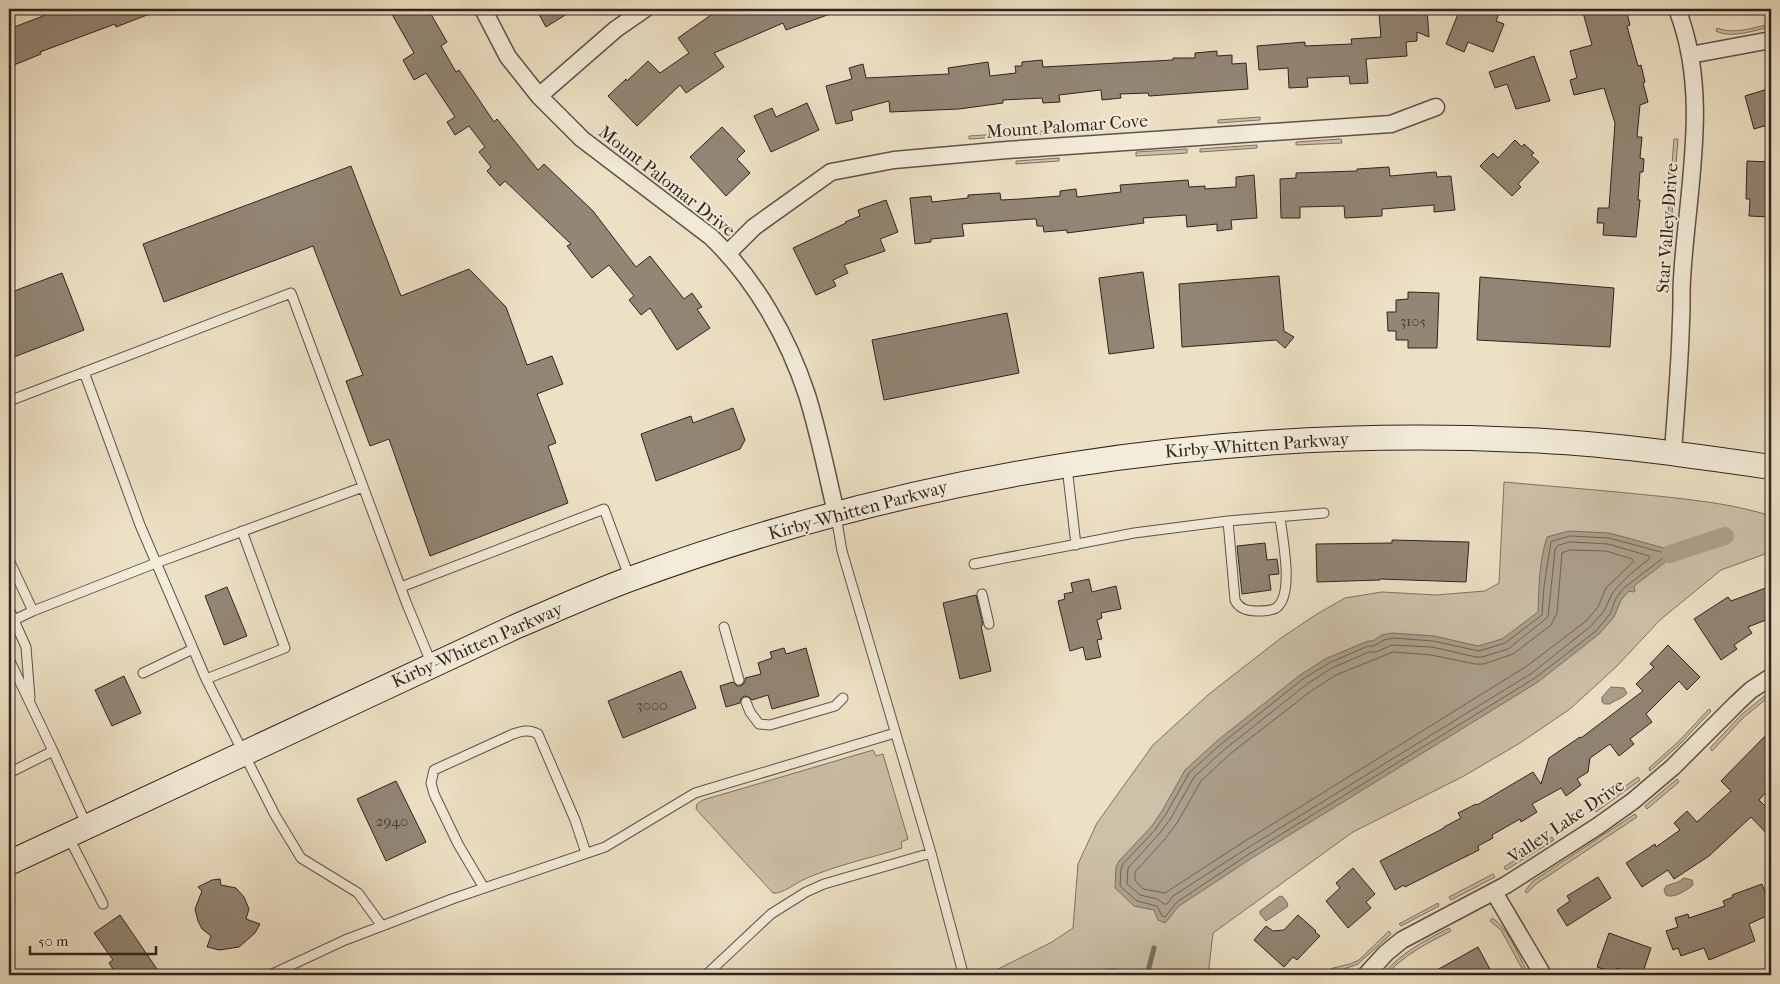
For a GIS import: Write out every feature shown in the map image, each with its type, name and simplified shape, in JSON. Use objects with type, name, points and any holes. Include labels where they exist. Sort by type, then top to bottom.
[{"type":"main road","name":"Kirby-Whitten Parkway","points":[[9,863],[517,626],[630,579],[836,513],[964,483],[1066,464],[1161,452],[1264,442],[1400,437],[1523,440],[1674,452],[1771,467]]},
{"type":"street","name":"Mount Palomar Drive","points":[[483,9],[508,56],[539,96],[582,139],[631,178],[691,221],[728,254],[756,290],[772,317],[800,376],[817,432],[836,513]]},
{"type":"street","points":[[539,96],[616,29],[645,9]]},
{"type":"street","name":"Star Valley Drive","points":[[1674,452],[1682,279],[1695,134],[1694,85],[1690,55],[1678,9]]},
{"type":"street","points":[[1690,55],[1771,40]]},
{"type":"street","name":"Mount Palomar Cove","points":[[728,254],[754,226],[831,172],[894,160],[1007,150],[1392,124],[1436,107]]},
{"type":"street","name":"Valley Lake Drive","points":[[1366,975],[1386,953],[1402,940],[1494,892],[1598,826],[1633,801],[1673,767],[1751,690],[1771,677]]},
{"type":"street","points":[[1494,892],[1543,975]]},
{"type":"lane","points":[[9,401],[291,293],[432,665]]},
{"type":"lane","points":[[84,372],[140,526],[206,679],[275,815],[302,858],[358,893],[382,926]]},
{"type":"lane","points":[[1066,464],[1076,544]]},
{"type":"lane","points":[[14,620],[156,563],[363,487]]},
{"type":"lane","points":[[401,587],[604,509],[630,579]]},
{"type":"lane","points":[[836,513],[842,551],[931,853],[963,973],[956,975]]},
{"type":"lane","points":[[974,564],[1134,533],[1228,521],[1324,513]]},
{"type":"lane","points":[[1228,521],[1235,600],[1244,610],[1268,611],[1277,607],[1285,596],[1286,576],[1280,517]]},
{"type":"lane","points":[[206,679],[285,648],[242,531]]},
{"type":"lane","points":[[9,560],[33,611]]},
{"type":"lane","points":[[982,594],[988,624]]},
{"type":"lane","points":[[9,609],[26,647],[31,704]]},
{"type":"lane","points":[[724,627],[739,680]]},
{"type":"lane","points":[[143,673],[193,648]]},
{"type":"lane","points":[[9,659],[53,751],[78,831],[104,904]]},
{"type":"lane","points":[[746,702],[750,712],[759,724],[770,725],[835,706],[843,698]]},
{"type":"lane","points":[[484,888],[458,844],[434,794],[431,784],[432,776],[434,770],[513,734],[526,730],[538,734],[575,820],[586,853]]},
{"type":"lane","points":[[270,975],[340,942],[484,888],[605,846],[695,793],[895,733]]},
{"type":"lane","points":[[9,773],[53,751]]},
{"type":"lane","points":[[706,975],[771,914],[806,892],[824,884],[931,853]]},
{"type":"shaded area","points":[[1771,24],[1771,27],[1736,34],[1716,31],[1717,28],[1737,31]]},
{"type":"shaded area","points":[[1260,117],[1260,120],[1218,123],[1218,120]]},
{"type":"shaded area","points":[[1046,131],[1046,134],[969,139],[969,136]]},
{"type":"shaded area","points":[[1341,139],[1342,143],[1296,145],[1296,142]]},
{"type":"shaded area","points":[[1674,139],[1678,139],[1671,226],[1667,226]]},
{"type":"shaded area","points":[[1257,145],[1257,148],[1200,152],[1200,149]]},
{"type":"shaded area","points":[[1187,149],[1187,153],[1136,156],[1136,152]]},
{"type":"shaded area","points":[[1059,158],[1059,161],[1016,164],[1016,161]]},
{"type":"shaded area","points":[[1504,482],[1680,499],[1758,512],[1771,516],[1765,554],[1721,570],[1660,620],[1616,667],[1570,709],[1520,743],[1464,776],[1353,832],[1213,933],[1208,975],[986,975],[1052,942],[1073,928],[1078,864],[1097,823],[1153,745],[1209,694],[1281,638],[1345,598],[1382,592],[1436,595],[1485,591],[1499,583]]},
{"type":"shaded area","points":[[1771,691],[1771,695],[1744,717],[1712,751],[1710,748],[1742,714]]},
{"type":"shaded area","points":[[1709,709],[1711,711],[1680,744],[1650,771],[1649,768],[1678,742]]},
{"type":"shaded area","points":[[873,750],[876,756],[883,754],[908,839],[901,842],[902,848],[818,873],[780,892],[773,893],[696,809],[697,804],[703,800]]},
{"type":"shaded area","points":[[1638,777],[1640,780],[1596,812],[1594,809]]},
{"type":"shaded area","points":[[1677,779],[1679,782],[1647,809],[1645,806]]},
{"type":"shaded area","points":[[1635,814],[1637,817],[1536,884],[1527,893],[1525,891],[1533,881]]},
{"type":"shaded area","points":[[1552,837],[1554,840],[1506,870],[1504,867]]},
{"type":"shaded area","points":[[1493,874],[1495,877],[1451,900],[1449,897]]},
{"type":"shaded area","points":[[1438,903],[1439,906],[1401,926],[1399,924]]},
{"type":"shaded area","points":[[1492,918],[1509,936],[1529,975],[1525,974],[1501,930],[1490,921]]},
{"type":"shaded area","points":[[1449,928],[1451,931],[1416,950],[1400,961],[1386,975],[1382,975],[1405,954]]},
{"type":"shaded area","points":[[1389,931],[1391,934],[1358,964],[1322,975],[1333,968],[1359,960]]},
{"type":"water","points":[[1569,531],[1609,533],[1664,548],[1670,554],[1668,560],[1634,586],[1635,591],[1629,591],[1621,600],[1614,617],[1599,634],[1538,682],[1252,858],[1179,906],[1165,923],[1158,920],[1154,910],[1134,906],[1115,888],[1116,867],[1119,861],[1151,827],[1185,770],[1218,740],[1300,675],[1327,658],[1368,641],[1373,641],[1382,635],[1392,633],[1434,636],[1478,646],[1502,639],[1538,612],[1541,565],[1547,537]]},
{"type":"water","points":[[1611,687],[1624,688],[1627,693],[1610,704],[1605,704],[1602,702],[1602,697]]},
{"type":"water","points":[[1684,878],[1692,880],[1692,886],[1675,895],[1666,895],[1664,890],[1666,886]]},
{"type":"water","points":[[1280,896],[1288,904],[1287,907],[1266,921],[1260,914],[1260,911]]},
{"type":"water","points":[[1107,969],[1117,969],[1128,975],[1090,975]]},
{"type":"building","points":[[41,9],[160,10],[116,27],[115,24],[40,52],[41,54],[9,67],[9,29],[43,16]]},
{"type":"building","points":[[389,9],[428,9],[447,42],[441,46],[456,72],[459,70],[494,122],[497,119],[538,170],[544,164],[593,211],[636,267],[650,256],[684,299],[692,293],[702,307],[697,309],[710,328],[677,350],[650,308],[641,315],[629,300],[634,296],[609,265],[592,278],[567,246],[571,244],[505,181],[500,186],[487,171],[491,167],[479,152],[485,147],[469,126],[455,135],[447,122],[455,117],[426,73],[414,80],[403,60],[414,53]]},
{"type":"building","points":[[536,9],[575,9],[546,27]]},
{"type":"building","points":[[718,9],[841,10],[786,30],[783,23],[714,53],[724,67],[686,93],[680,85],[637,126],[608,96],[648,61],[660,73],[689,53],[678,38],[711,15],[709,13]]},
{"type":"building","points":[[1427,9],[1429,37],[1417,32],[1417,41],[1406,42],[1407,56],[1366,59],[1368,83],[1350,84],[1349,76],[1307,78],[1308,87],[1289,88],[1288,68],[1259,70],[1257,46],[1305,42],[1305,46],[1352,44],[1351,39],[1381,37],[1379,13]]},
{"type":"building","points":[[1460,9],[1501,9],[1496,21],[1504,24],[1493,52],[1468,42],[1464,52],[1446,44]]},
{"type":"building","points":[[1582,9],[1626,9],[1630,25],[1627,26],[1638,66],[1641,65],[1648,102],[1640,105],[1637,137],[1642,137],[1640,158],[1644,159],[1643,172],[1640,172],[1638,200],[1640,200],[1636,237],[1603,235],[1604,223],[1597,223],[1598,208],[1609,208],[1615,123],[1604,88],[1574,95],[1570,80],[1577,78],[1570,51],[1592,45]]},
{"type":"building","points":[[1217,51],[1217,56],[1232,55],[1232,64],[1246,63],[1248,89],[1149,96],[1148,93],[1120,94],[1121,98],[1102,100],[1101,90],[1059,95],[1060,102],[1043,103],[1042,98],[1003,100],[1003,103],[959,109],[890,112],[889,101],[851,111],[853,120],[836,124],[826,86],[852,79],[849,68],[863,64],[866,78],[949,74],[948,68],[988,62],[990,76],[1016,73],[1015,66],[1022,66],[1022,62],[1042,60],[1043,67],[1173,60],[1173,58],[1195,58],[1195,53]]},
{"type":"building","points":[[1534,56],[1550,101],[1516,109],[1507,84],[1495,88],[1489,72]]},
{"type":"building","points":[[1771,88],[1771,124],[1754,129],[1745,96]]},
{"type":"building","points":[[807,103],[819,130],[771,152],[754,116],[772,108],[776,117]]},
{"type":"building","points":[[722,127],[745,151],[737,159],[750,173],[726,196],[690,157]]},
{"type":"building","points":[[1515,140],[1522,147],[1524,144],[1534,153],[1531,155],[1539,162],[1518,184],[1521,187],[1512,196],[1480,166],[1493,153],[1498,158]]},
{"type":"building","points":[[1747,161],[1771,162],[1771,217],[1749,216],[1750,199],[1746,199]]},
{"type":"building","points":[[351,166],[401,296],[469,269],[506,307],[527,365],[552,356],[563,384],[537,394],[556,443],[548,446],[568,503],[430,556],[389,439],[370,446],[346,381],[363,375],[313,246],[164,302],[143,244]]},
{"type":"building","points":[[1389,167],[1390,176],[1436,172],[1437,177],[1451,176],[1455,210],[1434,212],[1434,205],[1382,209],[1382,216],[1345,218],[1344,206],[1300,207],[1300,218],[1281,218],[1280,179],[1296,178],[1296,173],[1357,171],[1357,169]]},
{"type":"building","points":[[1254,175],[1257,218],[1231,220],[1232,229],[1217,231],[1217,224],[1187,227],[1186,215],[1143,218],[1144,223],[1067,233],[1067,230],[1044,232],[1043,226],[1037,226],[1036,219],[1033,219],[962,224],[964,236],[931,239],[931,242],[915,244],[910,198],[931,196],[932,202],[968,198],[968,195],[1000,193],[1001,200],[1020,199],[1060,196],[1060,191],[1076,189],[1077,197],[1121,192],[1120,185],[1188,180],[1189,187],[1205,186],[1205,189],[1236,187],[1236,177]]},
{"type":"building","points":[[886,200],[898,232],[880,239],[885,251],[844,265],[848,273],[833,280],[836,286],[816,295],[793,248],[860,216],[858,210]]},
{"type":"building","points":[[1143,272],[1154,348],[1109,354],[1099,278]]},
{"type":"building","points":[[62,273],[84,330],[9,359],[9,293]]},
{"type":"building","points":[[1279,276],[1284,331],[1294,337],[1285,348],[1276,340],[1182,347],[1179,284]]},
{"type":"building","points":[[1480,277],[1614,288],[1610,347],[1477,340]]},
{"type":"building","points":[[1408,292],[1439,293],[1437,348],[1408,348],[1408,340],[1396,340],[1396,331],[1388,331],[1387,312],[1396,312],[1396,300],[1408,299]]},
{"type":"building","points":[[1007,313],[1019,373],[884,400],[872,340]]},
{"type":"building","points":[[733,408],[745,440],[740,449],[656,481],[641,434],[691,416],[693,423]]},
{"type":"building","points":[[1392,540],[1469,542],[1466,582],[1380,579],[1317,582],[1316,544],[1392,543]]},
{"type":"building","points":[[1265,543],[1267,560],[1277,559],[1279,574],[1269,575],[1271,590],[1242,594],[1237,546]]},
{"type":"building","points":[[1089,579],[1092,592],[1116,586],[1121,609],[1101,613],[1102,618],[1097,620],[1102,639],[1097,640],[1101,657],[1086,660],[1083,647],[1070,651],[1058,601],[1065,599],[1064,594],[1073,592],[1071,583]]},
{"type":"building","points":[[1771,586],[1771,618],[1748,627],[1752,633],[1734,645],[1737,649],[1721,660],[1694,619],[1728,597],[1731,601]]},
{"type":"building","points":[[227,587],[247,636],[224,645],[205,596]]},
{"type":"building","points":[[976,595],[991,671],[960,679],[943,603]]},
{"type":"building","points":[[1668,645],[1700,677],[1687,690],[1679,681],[1646,714],[1652,722],[1630,739],[1634,744],[1619,756],[1610,744],[1590,758],[1588,772],[1577,779],[1581,785],[1566,796],[1561,788],[1532,804],[1537,812],[1521,822],[1520,819],[1492,835],[1493,838],[1478,846],[1479,850],[1405,887],[1404,885],[1395,890],[1380,861],[1444,828],[1461,818],[1458,813],[1477,805],[1533,772],[1541,784],[1549,758],[1581,738],[1643,691],[1636,684],[1654,667],[1650,664]]},
{"type":"building","points":[[784,648],[786,654],[806,648],[819,696],[772,709],[768,695],[752,700],[744,696],[740,703],[726,707],[720,686],[733,682],[737,686],[741,686],[745,682],[745,678],[761,674],[758,663],[772,658],[770,652]]},
{"type":"building","points":[[681,671],[696,708],[623,738],[608,701]]},
{"type":"building","points":[[124,676],[141,713],[112,726],[95,690]]},
{"type":"building","points":[[1771,730],[1771,787],[1759,800],[1771,812],[1771,838],[1751,817],[1709,856],[1674,879],[1668,870],[1642,887],[1626,863],[1655,844],[1656,847],[1680,830],[1674,823],[1687,811],[1697,822],[1731,791],[1721,781]]},
{"type":"building","points":[[396,781],[426,842],[386,861],[357,799]]},
{"type":"building","points":[[1353,868],[1375,894],[1366,902],[1371,908],[1348,928],[1326,901],[1340,888],[1336,883]]},
{"type":"building","points":[[1598,877],[1611,898],[1567,926],[1557,910],[1570,901],[1567,896]]},
{"type":"building","points":[[220,879],[221,885],[236,888],[244,897],[249,909],[246,919],[260,924],[255,933],[239,947],[219,950],[207,947],[211,936],[202,929],[195,909],[202,891],[198,887],[212,880]]},
{"type":"building","points":[[1762,884],[1771,914],[1749,924],[1755,941],[1709,960],[1704,948],[1681,956],[1678,948],[1673,950],[1666,931],[1678,927],[1675,918],[1688,914],[1689,918],[1725,906],[1723,901],[1733,897],[1732,895]]},
{"type":"building","points":[[120,915],[161,975],[117,975],[109,963],[113,960],[94,933]]},
{"type":"building","points":[[1298,915],[1320,936],[1297,960],[1293,957],[1284,967],[1254,940],[1266,926],[1273,931],[1284,930]]},
{"type":"building","points":[[1609,933],[1651,948],[1642,975],[1636,975],[1617,968],[1616,973],[1597,967]]},
{"type":"building","points":[[1478,947],[1493,975],[1428,975]]},
{"type":"waterway","points":[[1670,554],[1725,536]]},
{"type":"waterway","points":[[1147,975],[1154,948]]}]
